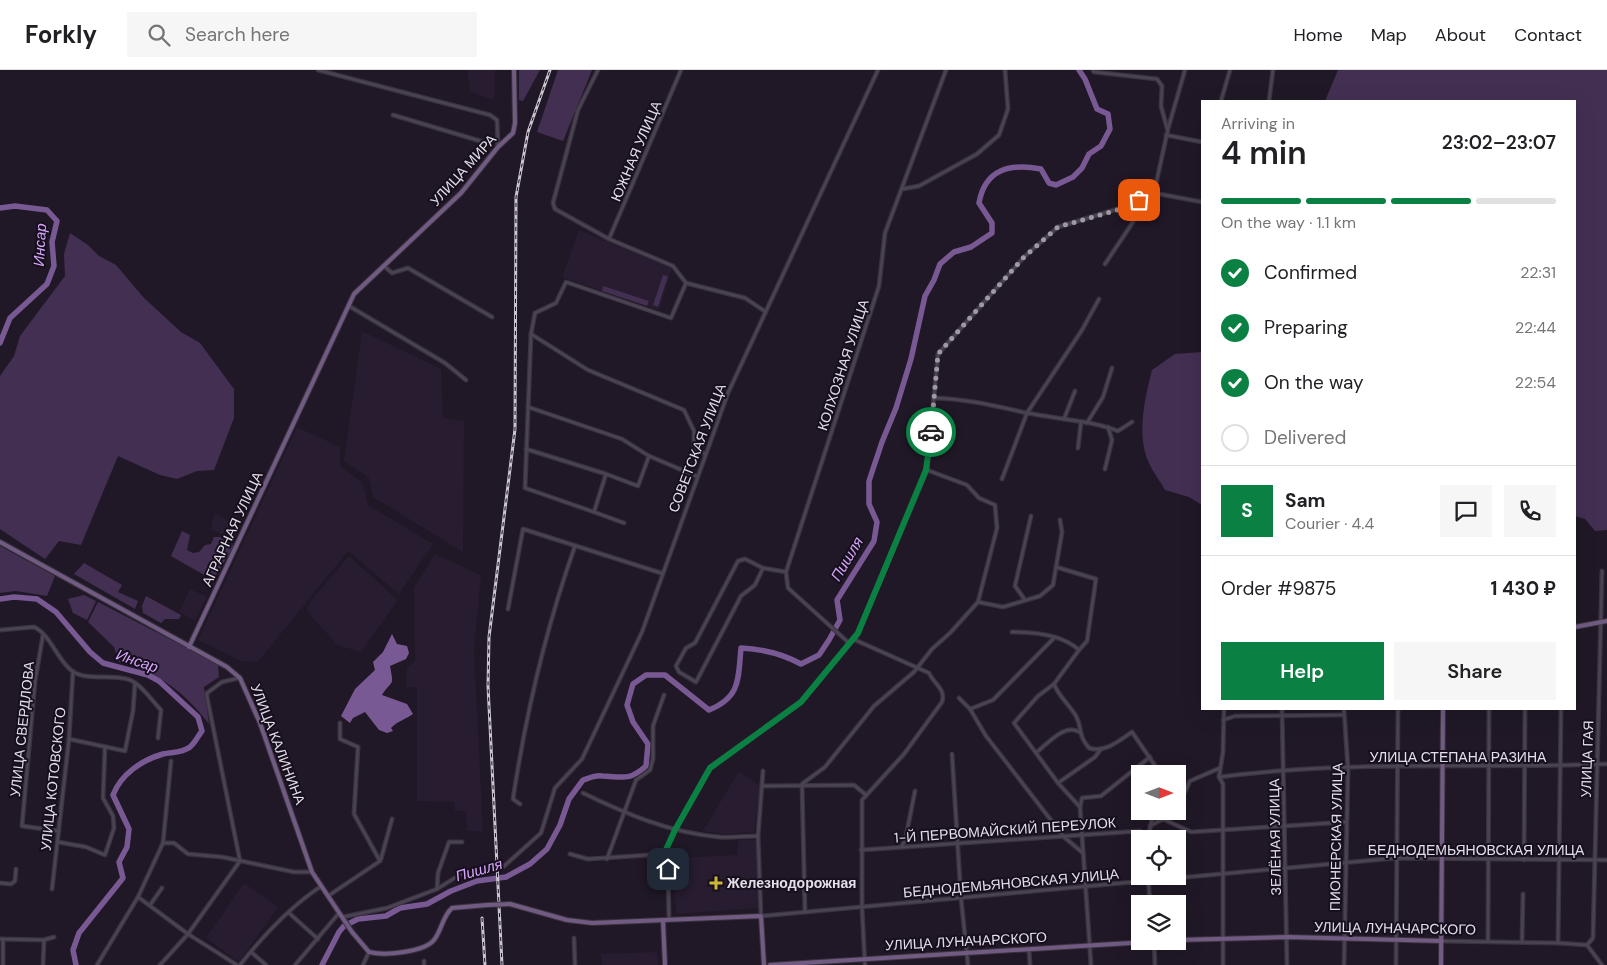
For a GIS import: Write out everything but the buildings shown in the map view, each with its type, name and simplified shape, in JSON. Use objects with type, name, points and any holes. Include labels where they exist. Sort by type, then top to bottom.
[{"type":"main road","name":"УЛИЦА МИРА","points":[[349,306],[354,294],[462,193],[498,146],[513,133],[515,123],[514,70]]},
{"type":"main road","name":"АГРАРНАЯ УЛИЦА","points":[[189,647],[349,306]]},
{"type":"main road","name":"УЛИЦА КАЛИНИНА","points":[[0,542],[227,668],[240,678],[271,749],[312,872],[320,887],[340,912],[352,932],[370,952]]},
{"type":"main road","points":[[1576,627],[1607,621]]},
{"type":"main road","points":[[1441,965],[1443,710]]},
{"type":"main road","name":"БЕДНОДЕМЬЯНОВСКАЯ УЛИЦА","points":[[370,952],[388,954],[424,947],[434,940],[445,917],[452,908],[510,904],[582,922],[761,916]]},
{"type":"main road","points":[[761,916],[764,965]]},
{"type":"main road","points":[[663,920],[665,965]]},
{"type":"main road","name":"УЛИЦА ЛУНАЧАРСКОГО","points":[[1186,940],[1288,937],[1442,941]]},
{"type":"main road","name":"УЛИЦА ЛУНАЧАРСКОГО","points":[[770,965],[1029,948],[1131,943]]},
{"type":"street","points":[[318,70],[490,115],[497,120],[498,146]]},
{"type":"street","points":[[598,70],[578,110],[553,202],[559,213],[609,239],[672,266],[686,283],[746,298],[766,312]]},
{"type":"street","name":"ЮЖНАЯ УЛИЦА","points":[[609,239],[681,70]]},
{"type":"street","name":"СОВЕТСКАЯ УЛИЦА","points":[[437,889],[466,871],[503,867],[541,833],[555,788],[582,759],[642,632],[661,573],[728,393],[878,70]]},
{"type":"street","name":"КОЛХОЗНАЯ УЛИЦА","points":[[786,572],[879,286],[885,233],[946,70]]},
{"type":"street","points":[[902,189],[919,186],[977,154],[999,135],[1008,108],[1005,70]]},
{"type":"street","points":[[1093,70],[1094,72],[1157,79],[1162,86],[1161,106],[1168,130]]},
{"type":"street","points":[[1154,193],[1166,135],[1185,70]]},
{"type":"street","points":[[1221,100],[1230,70]]},
{"type":"street","points":[[1269,100],[1273,70]]},
{"type":"street","points":[[393,115],[487,143]]},
{"type":"street","points":[[1166,135],[1201,142]]},
{"type":"street","points":[[669,920],[668,869],[664,854],[675,830],[710,768],[801,702],[858,633],[926,470],[935,398],[938,354],[1024,257],[1058,227],[1124,208],[1154,193],[1201,202]]},
{"type":"street","points":[[1105,264],[1133,222],[1124,208]]},
{"type":"street","points":[[384,266],[392,273],[408,268],[492,317]]},
{"type":"street","points":[[624,523],[525,488],[531,334],[535,313],[556,303],[566,282],[671,318],[686,283]]},
{"type":"street","points":[[1002,479],[1027,413],[1082,330],[1099,299]]},
{"type":"street","points":[[349,306],[445,363],[466,380]]},
{"type":"street","points":[[531,334],[588,370],[684,410],[694,431],[694,447],[705,454]]},
{"type":"street","points":[[1087,423],[1103,397],[1112,368]]},
{"type":"street","points":[[1064,419],[1075,391]]},
{"type":"street","points":[[935,398],[964,398],[1027,413],[1108,427],[1118,431],[1132,422]]},
{"type":"street","points":[[528,407],[622,439],[649,456],[696,476]]},
{"type":"street","points":[[1078,448],[1081,422]]},
{"type":"street","points":[[1105,469],[1112,440],[1108,427]]},
{"type":"street","points":[[526,448],[638,486],[649,456]]},
{"type":"street","points":[[802,786],[825,767],[874,706],[917,668],[932,649],[950,633],[978,602],[996,528],[995,505],[978,498],[967,484],[926,470]]},
{"type":"street","points":[[594,512],[606,474]]},
{"type":"street","points":[[1025,600],[1015,586],[1031,516]]},
{"type":"street","points":[[978,602],[1003,607],[1040,596],[1053,585],[1062,532],[1060,520]]},
{"type":"street","points":[[508,609],[523,529],[661,573]]},
{"type":"street","points":[[520,804],[513,799],[537,670],[556,600],[575,546]]},
{"type":"street","points":[[763,568],[755,585],[741,596],[696,682],[679,672],[676,666],[686,648],[695,643],[738,561],[745,559],[763,568],[786,572],[788,588],[849,643]]},
{"type":"street","points":[[1056,567],[1096,579],[1087,642],[1078,650],[1054,684],[1038,696],[1014,722],[1058,783],[1080,807]]},
{"type":"street","name":"УЛИЦА ГАЯ","points":[[1588,945],[1593,938],[1602,571]]},
{"type":"street","points":[[0,630],[34,627],[73,671],[89,676],[121,678],[135,684],[161,710],[158,738]]},
{"type":"street","points":[[1012,632],[1036,632],[1053,639],[1069,641],[1078,650]]},
{"type":"street","name":"УЛИЦА СВЕРДЛОВА","points":[[43,635],[35,681],[22,826],[59,831]]},
{"type":"street","points":[[853,639],[929,673],[940,687],[943,696],[942,702],[904,754],[862,800],[862,908],[865,965]]},
{"type":"street","points":[[970,709],[993,700],[1053,639]]},
{"type":"street","name":"УЛИЦА КОТОВСКОГО","points":[[52,889],[69,740],[73,671]]},
{"type":"street","points":[[160,965],[188,934],[240,862],[207,693],[222,682],[240,678]]},
{"type":"street","points":[[69,740],[125,751],[133,712],[135,684]]},
{"type":"street","points":[[1054,684],[1057,693],[1077,717],[1079,732],[1089,748],[1101,749],[1132,732],[1155,765]]},
{"type":"street","points":[[607,858],[636,780],[650,770],[653,760],[653,726],[664,695]]},
{"type":"street","points":[[959,698],[970,709],[986,736],[1064,837],[1084,854]]},
{"type":"street","points":[[1223,965],[1223,784],[1219,777],[1224,710]]},
{"type":"street","name":"ЗЕЛЁНАЯ УЛИЦА","points":[[1282,710],[1288,965]]},
{"type":"street","name":"ПИОНЕРСКАЯ УЛИЦА","points":[[1344,710],[1348,768],[1344,965]]},
{"type":"street","points":[[1396,965],[1398,710]]},
{"type":"street","points":[[1488,941],[1489,710]]},
{"type":"street","points":[[1524,860],[1525,710]]},
{"type":"street","points":[[1558,943],[1561,710]]},
{"type":"street","points":[[1224,720],[1235,716],[1282,714],[1343,715]]},
{"type":"street","points":[[340,724],[340,739],[358,747],[354,814],[380,861]]},
{"type":"street","points":[[1037,752],[1065,731],[1071,729],[1079,732]]},
{"type":"street","points":[[58,842],[86,846],[105,855],[114,828],[113,816],[104,798],[105,747]]},
{"type":"street","points":[[1058,783],[1095,757],[1101,749]]},
{"type":"street","points":[[952,754],[961,898],[968,965]]},
{"type":"street","points":[[1091,965],[1080,807],[1084,796],[1101,796],[1150,757]]},
{"type":"street","points":[[97,965],[138,897],[163,843],[171,761]]},
{"type":"street","name":"УЛИЦА СТЕПАНА РАЗИНА","points":[[1219,777],[1398,765],[1560,767],[1607,764]]},
{"type":"street","points":[[1186,790],[1190,781],[1221,768]]},
{"type":"street","points":[[761,916],[758,836],[763,771]]},
{"type":"street","points":[[763,786],[854,785],[866,795]]},
{"type":"street","points":[[802,786],[805,912]]},
{"type":"street","points":[[901,847],[905,841],[914,791]]},
{"type":"street","points":[[583,793],[625,813],[675,830],[720,837],[758,836]]},
{"type":"street","points":[[328,896],[380,861],[392,819]]},
{"type":"street","points":[[1149,830],[1152,820]]},
{"type":"street","points":[[1150,826],[1161,820]]},
{"type":"street","points":[[1165,820],[1192,832],[1223,832],[1346,822]]},
{"type":"street","name":"1-Й ПЕРВОМАЙСКИЙ ПЕРЕУЛОК","points":[[861,850],[1131,833]]},
{"type":"street","points":[[344,919],[387,908],[437,889],[438,873],[449,842],[462,842]]},
{"type":"street","points":[[163,843],[174,843],[188,854],[294,872],[312,872]]},
{"type":"street","points":[[570,854],[588,859],[664,854]]},
{"type":"street","name":"БЕДНОДЕМЬЯНОВСКАЯ УЛИЦА","points":[[1186,877],[1396,858],[1607,860]]},
{"type":"street","points":[[0,883],[11,884],[15,881],[16,869]]},
{"type":"street","name":"БЕДНОДЕМЬЯНОВСКАЯ УЛИЦА","points":[[761,916],[1085,888],[1131,882]]},
{"type":"street","points":[[138,897],[188,934],[239,965],[289,912],[320,887]]},
{"type":"street","points":[[150,905],[162,888]]},
{"type":"street","points":[[1522,942],[1523,894]]},
{"type":"street","points":[[289,912],[318,939]]},
{"type":"street","points":[[295,965],[340,912]]},
{"type":"street","points":[[3,965],[2,939],[44,940],[54,937]]},
{"type":"street","points":[[574,938],[575,965]]},
{"type":"street","points":[[43,965],[44,940]]},
{"type":"street","name":"УЛИЦА ЛУНАЧАРСКОГО","points":[[1442,941],[1588,945]]},
{"type":"street","points":[[1588,945],[1602,965]]},
{"type":"street","points":[[1029,948],[1030,965]]},
{"type":"street","points":[[1154,950],[1155,965]]},
{"type":"street","points":[[251,952],[266,965]]},
{"type":"street","points":[[363,965],[370,952]]},
{"type":"shaded area","points":[[467,70],[495,70],[494,100],[470,92]]},
{"type":"shaded area","points":[[519,70],[540,70],[523,101],[519,100]]},
{"type":"shaded area","points":[[558,70],[592,70],[563,141],[537,132]]},
{"type":"shaded area","points":[[1338,70],[1607,70],[1607,530],[1595,531],[1585,519],[1576,516],[1576,100],[1325,100]]},
{"type":"shaded area","points":[[579,230],[672,268],[659,310],[562,277]]},
{"type":"shaded area","points":[[70,233],[88,245],[99,256],[116,265],[144,298],[181,332],[200,343],[234,389],[234,418],[214,470],[197,471],[177,479],[160,475],[118,456],[81,545],[59,541],[45,559],[0,529],[0,376],[14,356],[20,336],[65,276],[64,254]]},
{"type":"shaded area","points":[[663,275],[668,276],[658,307],[653,305]]},
{"type":"shaded area","points":[[603,286],[649,301],[647,306],[602,291]]},
{"type":"shaded area","points":[[362,331],[441,369],[443,418],[464,421],[463,552],[373,497],[369,478],[344,461]]},
{"type":"shaded area","points":[[1201,352],[1201,504],[1189,497],[1165,490],[1152,470],[1143,441],[1143,416],[1152,370],[1175,354]]},
{"type":"shaded area","points":[[297,427],[340,447],[340,465],[363,484],[368,505],[433,544],[399,594],[348,551],[258,662],[241,661],[198,640]]},
{"type":"shaded area","points":[[214,513],[240,526],[233,540],[211,530]]},
{"type":"shaded area","points":[[182,531],[190,535],[187,550],[193,553],[199,552],[205,545],[211,544],[214,537],[220,537],[234,546],[213,580],[171,556]]},
{"type":"shaded area","points":[[0,546],[55,576],[47,596],[16,591],[0,593]]},
{"type":"shaded area","points":[[435,554],[481,575],[474,650],[483,831],[467,831],[466,811],[455,811],[454,802],[417,801],[417,687],[406,687],[407,667],[415,661],[414,588]]},
{"type":"shaded area","points":[[349,556],[398,600],[361,652],[337,645],[307,611],[310,602]]},
{"type":"shaded area","points":[[84,563],[122,585],[118,592],[138,601],[135,609],[74,574]]},
{"type":"shaded area","points":[[190,589],[207,597],[195,620],[179,612]]},
{"type":"shaded area","points":[[84,595],[96,601],[87,620],[73,613],[68,599]]},
{"type":"shaded area","points":[[146,596],[181,615],[179,619],[165,619],[161,623],[143,613],[142,606]]},
{"type":"shaded area","points":[[98,602],[218,664],[219,677],[204,687],[209,724],[190,702],[170,685],[133,666],[119,662],[114,647],[88,622]]},
{"type":"shaded area","points":[[392,634],[397,644],[407,646],[409,653],[406,659],[390,666],[392,682],[382,695],[407,704],[413,714],[396,724],[391,728],[393,731],[387,733],[379,730],[365,712],[353,718],[350,723],[341,716],[355,689],[375,670],[373,662],[383,652]]},
{"type":"shaded area","points":[[739,771],[760,786],[754,832],[724,834],[703,831]]},
{"type":"shaded area","name":"Железнодорожная","points":[[738,840],[757,840],[758,908],[676,914],[672,858],[738,855]]},
{"type":"shaded area","points":[[244,883],[278,907],[239,962],[206,938]]},
{"type":"shaded area","points":[[657,952],[658,965],[602,965],[601,954]]},
{"type":"waterway","name":"Пишля","points":[[322,965],[339,932],[344,926],[358,919],[386,916],[400,908],[427,904],[451,891],[477,881],[506,877],[530,864],[547,849],[560,825],[569,799],[583,780],[597,776],[626,777],[635,774],[646,766],[648,744],[633,722],[627,705],[633,684],[646,675],[665,675],[709,710],[727,699],[736,686],[741,648],[772,652],[801,664],[819,655],[840,620],[837,600],[874,541],[877,522],[869,504],[869,481],[896,408],[911,359],[925,296],[940,264],[954,252],[971,247],[992,233],[992,223],[979,203],[982,192],[993,176],[1009,168],[1030,167],[1041,169],[1049,183],[1056,185],[1073,177],[1082,168],[1089,154],[1101,146],[1110,129],[1108,114],[1097,109],[1085,79],[1079,70]]},
{"type":"waterway","name":"Инсар","points":[[0,208],[15,206],[47,210],[57,221],[52,242],[54,266],[47,284],[10,318],[0,343]]},
{"type":"waterway","name":"Инсар","points":[[0,599],[14,597],[37,599],[56,612],[90,652],[103,663],[148,675],[159,681],[198,717],[202,731],[190,747],[147,760],[127,774],[117,787],[113,795],[129,829],[127,847],[119,862],[123,878],[79,933],[73,950],[76,965]]},
{"type":"railway","points":[[502,965],[488,686],[489,637],[515,429],[516,197],[528,132],[550,70]]},
{"type":"railway","points":[[482,918],[485,965]]},
{"type":"way so far","points":[[931,432],[938,354],[994,290],[1024,257],[1058,227],[1124,208],[1139,200]]},
{"type":"place","name":"Железнодорожная","points":[[716,883]]},
{"type":"route","points":[[668,869],[664,854],[675,830],[710,768],[801,702],[858,633],[926,470],[931,432]]}]
